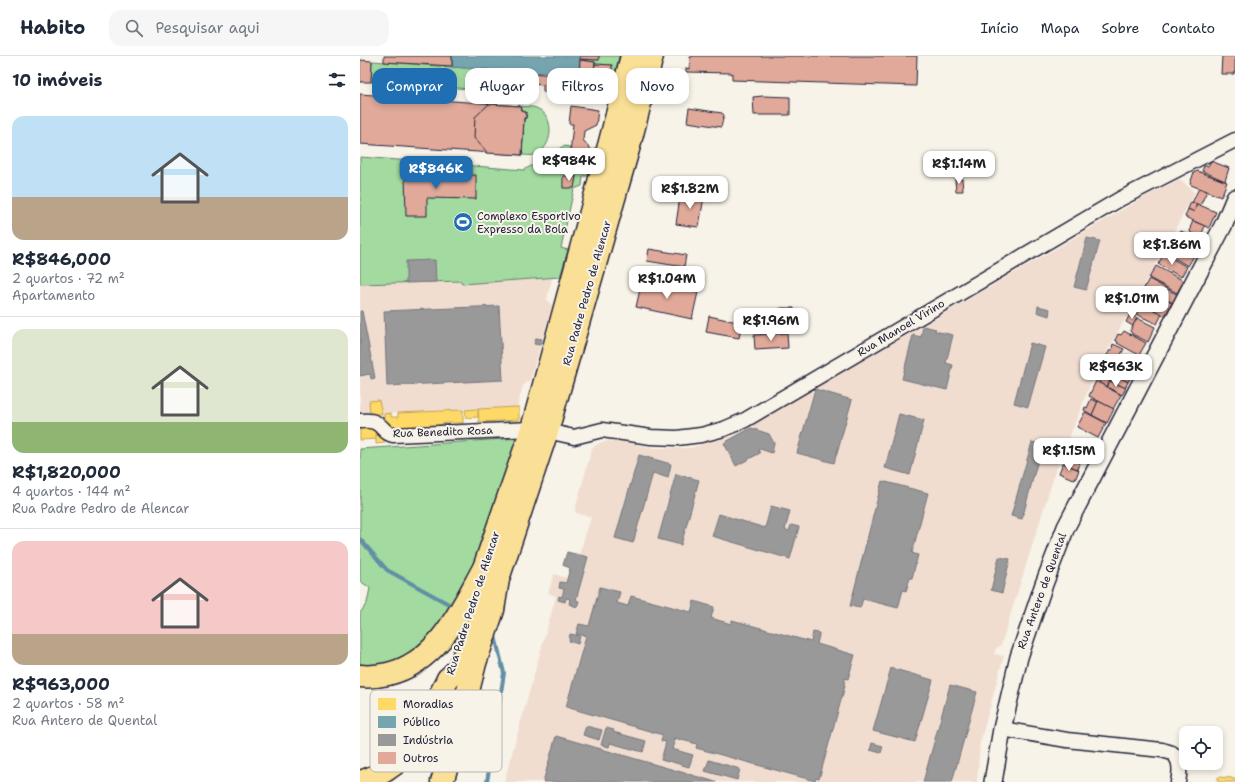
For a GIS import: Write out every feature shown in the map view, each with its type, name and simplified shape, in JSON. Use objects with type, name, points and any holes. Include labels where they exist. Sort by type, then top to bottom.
[{"type":"main road","name":"Rua Padre Pedro de Alencar","points":[[632,56],[632,68]]},
{"type":"main road","name":"Rua Padre Pedro de Alencar","points":[[645,68],[652,56]]},
{"type":"main road","name":"Rua Padre Pedro de Alencar","points":[[442,690],[448,679],[458,669],[539,430],[620,144],[630,104]]},
{"type":"main road","points":[[360,676],[366,677],[397,672],[414,664],[428,653],[436,645],[491,573]]},
{"type":"main road","points":[[468,690],[475,663],[493,610],[491,573]]},
{"type":"main road","name":"Rua Padre Pedro de Alencar","points":[[360,782],[384,772]]},
{"type":"main road","points":[[442,782],[445,772]]},
{"type":"street","name":"Rua Manoel Virino","points":[[539,430],[574,437],[602,430],[651,437],[677,438],[701,435],[724,429],[745,420],[1120,199],[1235,140]]},
{"type":"street","name":"Rua Antero de Quental","points":[[993,782],[1002,729],[1019,657],[1048,571],[1066,527],[1224,224],[1235,198]]},
{"type":"street","name":"Rua Benedito Rosa","points":[[360,421],[374,422],[385,432],[393,435],[539,430]]},
{"type":"street","points":[[1002,729],[1067,740],[1162,750],[1173,754],[1177,760],[1179,766],[1178,782]]},
{"type":"shaded area","points":[[1180,179],[1195,193],[1094,375],[1054,476],[1001,645],[996,648],[994,654],[1004,656],[980,743],[977,782],[504,782],[556,596],[548,593],[554,574],[567,578],[570,568],[564,567],[568,552],[579,555],[591,517],[576,513],[575,510],[592,448],[599,443],[608,441],[625,442],[655,448],[689,448],[733,436],[1146,196]]},
{"type":"shaded area","points":[[552,278],[547,299],[552,306],[530,380],[523,386],[517,407],[360,415],[360,284],[462,281],[462,284]]},
{"type":"green space","points":[[599,56],[619,56],[616,68],[612,68],[612,65],[595,64],[595,62],[580,59],[599,60]]},
{"type":"green space","points":[[372,61],[465,68],[465,89],[457,88],[457,68],[372,68],[371,82]]},
{"type":"green space","points":[[520,106],[534,107],[547,117],[549,124],[550,132],[546,146],[541,152],[534,155],[522,155],[524,118],[526,118],[526,112],[523,112]]},
{"type":"green space","name":"Complexo Esportivo Expresso da Bola","points":[[564,146],[570,147],[569,164],[590,170],[595,154],[590,176],[583,176],[582,186],[574,189],[561,248],[568,250],[560,277],[462,284],[461,281],[360,284],[360,157],[524,170],[554,155]]},
{"type":"green space","points":[[518,438],[481,549],[461,598],[418,656],[360,672],[360,613],[367,603],[370,588],[360,581],[360,449]]},
{"type":"building: Moradias","points":[[379,400],[382,414],[370,414],[369,401]]},
{"type":"building: Moradias","points":[[519,407],[519,420],[479,422],[478,409]]},
{"type":"building: Moradias","points":[[478,409],[478,417],[466,418],[465,410]]},
{"type":"building: Moradias","points":[[463,410],[463,423],[446,423],[431,427],[390,428],[390,423],[384,423],[384,414],[391,413],[391,417],[398,417],[398,413]]},
{"type":"building: Moradias","points":[[360,422],[376,425],[377,439],[360,440]]},
{"type":"building: Moradias","points":[[376,425],[384,436],[384,443],[376,444]]},
{"type":"building: Moradias","points":[[1218,777],[1232,778],[1235,779],[1235,782],[1218,782]]},
{"type":"building: Público","points":[[452,56],[580,56],[579,68],[547,68],[547,73],[539,72],[539,68],[452,67]]},
{"type":"building: Indústria","points":[[1087,238],[1100,241],[1086,290],[1074,287]]},
{"type":"building: Indústria","points":[[435,260],[436,282],[406,283],[406,261]]},
{"type":"building: Indústria","points":[[499,306],[503,380],[387,386],[384,311]]},
{"type":"building: Indústria","points":[[1038,306],[1050,309],[1049,316],[1037,312]]},
{"type":"building: Indústria","points":[[360,311],[362,311],[375,378],[371,379],[370,374],[360,376]]},
{"type":"building: Indústria","points":[[923,326],[936,329],[935,331],[953,335],[946,363],[953,365],[947,390],[902,379],[913,335],[921,337]]},
{"type":"building: Indústria","points":[[536,338],[542,339],[540,345],[534,344]]},
{"type":"building: Indústria","points":[[1030,343],[1045,347],[1028,407],[1014,403]]},
{"type":"building: Indústria","points":[[815,389],[852,400],[834,463],[797,453]]},
{"type":"building: Indústria","points":[[899,414],[924,420],[910,475],[885,468]]},
{"type":"building: Indústria","points":[[751,428],[769,434],[774,443],[772,453],[760,449],[758,450],[760,453],[736,466],[724,443]]},
{"type":"building: Indústria","points":[[1032,442],[1042,445],[1022,519],[1011,516]]},
{"type":"building: Indústria","points":[[639,455],[671,464],[668,478],[653,473],[633,543],[615,538]]},
{"type":"building: Indústria","points":[[676,474],[699,480],[681,545],[658,539]]},
{"type":"building: Indústria","points":[[882,481],[928,493],[912,553],[918,555],[912,578],[910,578],[906,591],[903,590],[898,608],[863,599],[860,608],[850,606]]},
{"type":"building: Indústria","points":[[771,506],[790,511],[785,530],[789,531],[791,525],[799,527],[790,559],[712,536],[719,514],[765,528]]},
{"type":"building: Indústria","points":[[567,552],[588,557],[576,600],[579,601],[577,607],[569,604],[570,599],[566,598],[565,602],[558,600],[559,596],[562,597],[564,589],[559,588],[560,582],[566,583],[570,568],[563,565]]},
{"type":"building: Indústria","points":[[999,557],[1010,559],[1002,593],[991,590]]},
{"type":"building: Indústria","points":[[600,587],[620,592],[617,603],[628,606],[631,596],[691,612],[694,601],[714,607],[711,618],[731,624],[732,620],[811,642],[813,632],[819,633],[817,644],[855,655],[848,679],[845,678],[845,686],[819,779],[816,778],[815,781],[696,748],[697,744],[674,738],[673,740],[675,740],[672,749],[693,755],[689,767],[669,761],[668,762],[661,760],[666,742],[661,741],[663,735],[566,707],[586,636],[576,634],[579,624],[589,626]]},
{"type":"building: Indústria","points":[[570,634],[580,636],[578,644],[569,641]]},
{"type":"building: Indústria","points":[[891,668],[933,680],[915,742],[873,731]]},
{"type":"building: Indústria","points":[[950,685],[977,692],[952,782],[923,782]]},
{"type":"building: Indústria","points":[[586,726],[602,730],[599,740],[583,735]]},
{"type":"building: Indústria","points":[[606,728],[614,730],[613,732],[646,741],[643,752],[610,743],[609,747],[601,745]]},
{"type":"building: Indústria","points":[[556,736],[716,782],[543,782]]},
{"type":"building: Indústria","points":[[872,743],[883,746],[881,753],[870,750]]},
{"type":"building: Indústria","points":[[709,760],[740,769],[737,780],[705,771]]},
{"type":"building: Outros","points":[[384,56],[452,56],[452,66],[384,62]]},
{"type":"building: Outros","points":[[580,56],[599,56],[599,60],[580,59]]},
{"type":"building: Outros","points":[[917,56],[916,86],[732,80],[732,73],[689,72],[690,57]]},
{"type":"building: Outros","points":[[1222,56],[1235,56],[1234,74],[1221,74]]},
{"type":"building: Outros","points":[[360,60],[372,61],[371,82],[360,82]]},
{"type":"building: Outros","points":[[580,60],[595,62],[594,68],[579,68]]},
{"type":"building: Outros","points":[[595,64],[612,65],[612,68],[594,68]]},
{"type":"building: Outros","points":[[539,74],[547,74],[547,92],[543,92],[543,85],[539,85]]},
{"type":"building: Outros","points":[[360,94],[372,95],[372,104],[457,104],[457,101],[465,102],[465,104],[520,106],[523,112],[526,112],[526,118],[524,118],[522,155],[360,144]]},
{"type":"building: Outros","points":[[753,97],[790,97],[790,115],[754,115]]},
{"type":"building: Outros","points":[[489,104],[520,106],[523,112],[526,112],[526,118],[524,118],[522,155],[486,153],[486,151],[474,138],[475,117]]},
{"type":"building: Outros","points":[[571,106],[598,110],[596,125],[584,131],[583,140],[595,154],[590,170],[569,164],[573,124],[569,124]]},
{"type":"building: Outros","points":[[689,108],[722,113],[724,115],[721,127],[687,122]]},
{"type":"building: Outros","points":[[1211,161],[1229,168],[1225,181],[1202,171],[1204,166],[1208,166]]},
{"type":"building: Outros","points":[[1197,171],[1227,182],[1221,197],[1190,184],[1194,172]]},
{"type":"building: Outros","points":[[405,175],[476,175],[476,199],[427,198],[427,216],[406,216]]},
{"type":"building: Outros","points":[[563,176],[576,176],[574,188],[563,188]]},
{"type":"building: Outros","points":[[955,179],[962,179],[963,191],[956,191]]},
{"type":"building: Outros","points":[[1199,188],[1207,191],[1200,206],[1192,203]]},
{"type":"building: Outros","points":[[683,193],[704,197],[698,227],[676,224],[680,197],[682,197]]},
{"type":"building: Outros","points":[[1191,202],[1197,204],[1194,212],[1188,209]]},
{"type":"building: Outros","points":[[1197,204],[1216,212],[1209,228],[1185,217],[1188,209],[1194,212]]},
{"type":"building: Outros","points":[[1193,221],[1205,226],[1200,238],[1190,232]]},
{"type":"building: Outros","points":[[1181,231],[1203,241],[1196,255],[1174,243]]},
{"type":"building: Outros","points":[[1171,241],[1195,254],[1188,266],[1164,252]]},
{"type":"building: Outros","points":[[649,249],[686,255],[684,267],[647,261]]},
{"type":"building: Outros","points":[[1164,254],[1187,267],[1181,277],[1158,264]]},
{"type":"building: Outros","points":[[1156,266],[1184,281],[1177,293],[1149,278]]},
{"type":"building: Outros","points":[[1149,279],[1178,295],[1173,303],[1144,288]]},
{"type":"building: Outros","points":[[642,281],[698,292],[692,319],[636,307]]},
{"type":"building: Outros","points":[[1144,288],[1172,303],[1165,316],[1137,301]]},
{"type":"building: Outros","points":[[1142,304],[1162,314],[1157,324],[1136,314]]},
{"type":"building: Outros","points":[[794,308],[794,323],[778,323],[778,309]]},
{"type":"building: Outros","points":[[1130,314],[1137,318],[1133,326],[1126,322]]},
{"type":"building: Outros","points":[[709,316],[742,323],[739,338],[706,332]]},
{"type":"building: Outros","points":[[1137,318],[1155,327],[1148,342],[1132,334],[1130,331]]},
{"type":"building: Outros","points":[[1124,331],[1146,343],[1139,355],[1117,343],[1118,342],[1115,340],[1118,334],[1121,335]]},
{"type":"building: Outros","points":[[787,333],[788,348],[755,350],[754,335]]},
{"type":"building: Outros","points":[[1113,344],[1124,349],[1118,360],[1107,355],[1110,350],[1112,350]]},
{"type":"building: Outros","points":[[1107,355],[1135,369],[1128,382],[1100,367]]},
{"type":"building: Outros","points":[[1103,368],[1128,382],[1125,388],[1102,376],[1103,374],[1100,373]]},
{"type":"building: Outros","points":[[1102,376],[1110,381],[1107,387],[1099,383]]},
{"type":"building: Outros","points":[[1096,381],[1121,395],[1113,409],[1089,396]]},
{"type":"building: Outros","points":[[1110,381],[1126,388],[1122,395],[1107,387]]},
{"type":"building: Outros","points":[[1091,399],[1098,402],[1092,415],[1084,410],[1085,407],[1087,408]]},
{"type":"building: Outros","points":[[1098,401],[1114,409],[1107,423],[1092,415]]},
{"type":"building: Outros","points":[[1085,412],[1106,423],[1098,438],[1077,427]]},
{"type":"building: Outros","points":[[1068,455],[1073,457],[1072,459],[1080,462],[1078,469],[1064,464]]},
{"type":"building: Outros","points":[[1063,463],[1079,470],[1075,480],[1059,473]]},
{"type":"waterway","points":[[360,539],[387,570],[454,607]]},
{"type":"waterway","points":[[494,632],[504,673],[501,690]]},
{"type":"waterway","points":[[487,782],[489,772]]},
{"type":"place","name":"Complexo Esportivo Expresso da Bola","points":[[463,222]]}]
